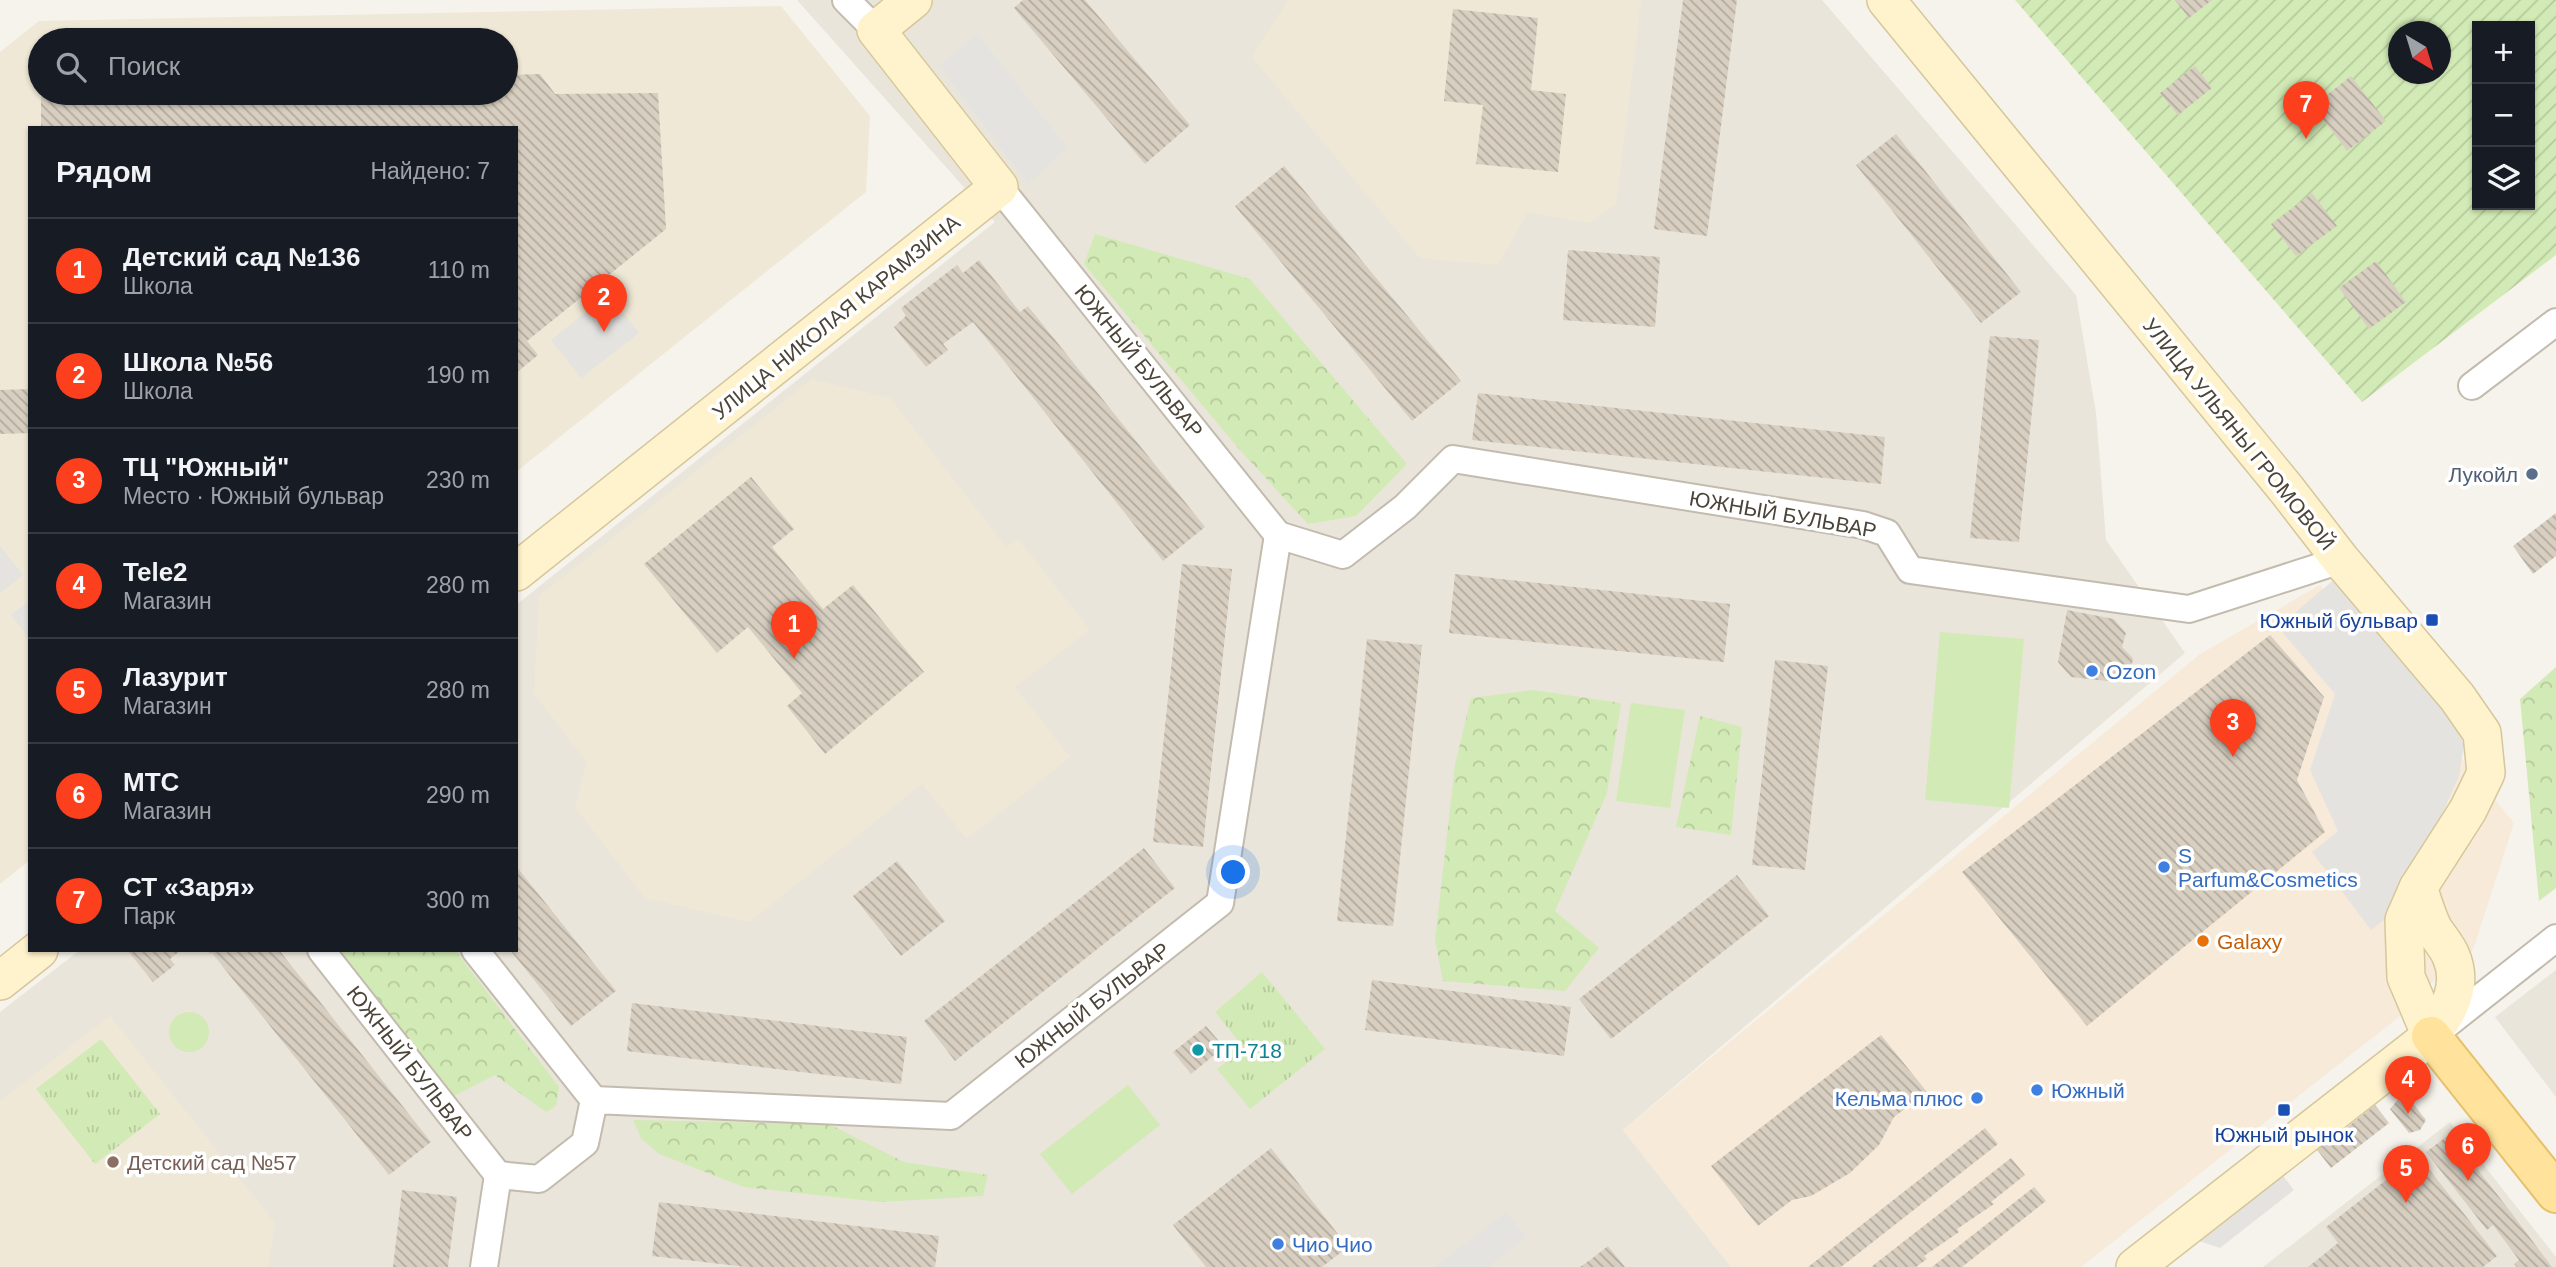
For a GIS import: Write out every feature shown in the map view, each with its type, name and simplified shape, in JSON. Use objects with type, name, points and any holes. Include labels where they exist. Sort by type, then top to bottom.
[{"type":"main road","points":[[913,0],[876,30],[999,187]]},
{"type":"main road","name":"УЛИЦА УЛЬЯНЫ ГРОМОВОЙ","points":[[1886,0],[2287,490],[2341,560],[2457,697],[2482,733],[2486,774],[2468,810],[2418,888],[2404,920],[2406,977],[2431,1036],[2556,1193]]},
{"type":"main road","name":"УЛИЦА НИКОЛАЯ КАРАМЗИНА","points":[[518,570],[999,187]]},
{"type":"main road","points":[[2135,1267],[2431,1036],[2448,1011],[2456,991],[2455,972],[2451,956],[2432,927],[2418,888]]},
{"type":"main road","points":[[0,981],[36,952]]},
{"type":"street","points":[[846,0],[876,30]]},
{"type":"street","name":"ЮЖНЫЙ БУЛЬВАР","points":[[999,187],[1278,535],[1343,555],[1405,507],[1453,459],[1863,525],[1887,533],[1910,570],[2189,609],[2341,560]]},
{"type":"street","points":[[2472,386],[2556,322]]},
{"type":"street","name":"ЮЖНЫЙ БУЛЬВАР","points":[[594,1100],[951,1116],[1220,903],[1278,535]]},
{"type":"street","points":[[2431,1036],[2556,938]]},
{"type":"street","name":"ЮЖНЫЙ БУЛЬВАР","points":[[323,952],[498,1175]]},
{"type":"street","points":[[477,952],[594,1100],[586,1143],[539,1178],[498,1175],[484,1267]]},
{"type":"shaded area","points":[[797,0],[1822,0],[2076,295],[2096,413],[2106,540],[2185,653],[1623,1130],[1731,1267],[0,1267],[0,1012],[77,952],[518,952],[518,603],[995,222]]},
{"type":"shaded area","points":[[1288,0],[1641,0],[1616,204],[1589,223],[1528,212],[1498,265],[1420,258],[1252,57]]},
{"type":"shaded area","points":[[781,6],[870,116],[866,192],[518,470],[518,126],[28,126],[28,862],[0,884],[0,52],[28,30],[28,105],[518,105],[518,28],[30,28],[39,21]]},
{"type":"shaded area","points":[[977,33],[1067,147],[1028,184],[939,66]]},
{"type":"shaded area","points":[[608,294],[639,333],[581,378],[551,340]]},
{"type":"shaded area","points":[[812,379],[890,398],[1006,547],[1018,539],[1090,630],[1015,687],[1070,757],[967,839],[922,784],[749,922],[645,898],[575,807],[587,762],[534,694],[539,596]]},
{"type":"shaded area","points":[[0,546],[23,575],[0,593]]},
{"type":"shaded area","points":[[2337,577],[2452,718],[2464,745],[2459,776],[2428,846],[2393,913],[2371,930],[2312,852],[2338,831],[2310,770],[2335,694],[2278,627]]},
{"type":"shaded area","points":[[2320,585],[2514,823],[2473,950],[2409,1001],[2399,1017],[2081,1267],[1731,1267],[1623,1130],[2200,654]]},
{"type":"shaded area","points":[[28,602],[28,637],[11,615]]},
{"type":"shaded area","points":[[2556,970],[2556,1097],[2495,1017]]},
{"type":"shaded area","name":"Детский сад №57","points":[[110,1016],[275,1223],[268,1267],[0,1267],[0,1101]]},
{"type":"shaded area","points":[[2450,1122],[2556,1257],[2556,1267],[2263,1267]]},
{"type":"shaded area","points":[[2281,1173],[2294,1190],[2220,1248],[2196,1240]]},
{"type":"shaded area","points":[[1506,1212],[1526,1237],[1488,1267],[1435,1267]]},
{"type":"green space","points":[[2015,0],[2556,0],[2556,255],[2362,402]]},
{"type":"green space","points":[[1095,234],[1250,279],[1407,464],[1356,516],[1308,524],[1239,449],[1084,264]]},
{"type":"green space","points":[[1940,632],[2024,639],[2009,808],[1925,800]]},
{"type":"green space","points":[[2556,667],[2556,888],[2539,901],[2520,699]]},
{"type":"green space","points":[[1533,690],[1621,703],[1607,793],[1555,911],[1599,948],[1565,991],[1443,981],[1435,940],[1455,765],[1471,698]]},
{"type":"green space","points":[[1631,703],[1685,710],[1670,808],[1616,801]]},
{"type":"green space","points":[[1700,716],[1742,727],[1731,835],[1676,827]]},
{"type":"green space","points":[[339,952],[457,952],[559,1087],[556,1106],[546,1112],[495,1075],[450,1098]]},
{"type":"green space","points":[[1262,972],[1325,1049],[1250,1109],[1217,1069],[1244,1048],[1215,1012]]},
{"type":"green space","points":[[189,1012],[203,1018],[209,1032],[203,1046],[189,1052],[175,1046],[169,1032],[175,1018]]},
{"type":"green space","points":[[101,1039],[160,1114],[95,1164],[36,1089]]},
{"type":"green space","points":[[1128,1085],[1160,1125],[1072,1194],[1040,1154]]},
{"type":"green space","points":[[633,1120],[829,1124],[904,1162],[988,1175],[983,1196],[880,1202],[744,1187],[659,1154],[641,1138]]},
{"type":"building","points":[[1023,0],[1085,0],[1190,125],[1145,164],[1014,8]]},
{"type":"building","points":[[1683,0],[1737,0],[1707,236],[1654,229]]},
{"type":"building","points":[[2175,0],[2212,0],[2189,18]]},
{"type":"building","points":[[1453,9],[1538,18],[1531,90],[1566,94],[1558,172],[1476,164],[1483,105],[1444,101]]},
{"type":"building","points":[[2195,66],[2212,88],[2178,115],[2160,93]]},
{"type":"building","points":[[540,74],[555,94],[658,93],[666,229],[527,341],[538,355],[518,371],[518,126],[41,126],[41,105],[518,105],[518,75]]},
{"type":"building","points":[[2351,76],[2386,121],[2347,151],[2313,106]]},
{"type":"building","points":[[1896,134],[2021,292],[1981,323],[1856,165]]},
{"type":"building","points":[[1284,166],[1461,381],[1412,421],[1235,206]]},
{"type":"building","points":[[2312,193],[2337,226],[2296,256],[2271,224]]},
{"type":"building","points":[[1568,250],[1660,257],[1655,327],[1563,320]]},
{"type":"building","points":[[979,260],[1020,312],[1028,306],[1205,527],[1163,561],[973,322],[943,344],[948,350],[926,367],[894,327],[906,316],[901,308],[957,265],[963,273]]},
{"type":"building","points":[[2376,261],[2406,302],[2369,329],[2339,288]]},
{"type":"building","points":[[1990,336],[2039,340],[2019,542],[1970,538]]},
{"type":"building","points":[[28,389],[28,433],[0,434],[0,390]]},
{"type":"building","points":[[1478,393],[1885,437],[1881,484],[1472,440]]},
{"type":"building","points":[[751,477],[794,529],[772,547],[823,609],[853,585],[924,672],[825,754],[787,706],[802,693],[748,627],[717,653],[644,564]]},
{"type":"building","points":[[2556,513],[2556,556],[2533,574],[2513,546]]},
{"type":"building","points":[[1182,564],[1232,569],[1203,847],[1153,842]]},
{"type":"building","points":[[1455,574],[1730,604],[1724,662],[1449,633]]},
{"type":"building","points":[[2067,610],[2114,619],[2126,633],[2122,647],[2133,658],[2131,670],[2116,682],[2071,677],[2058,662]]},
{"type":"building","points":[[2270,635],[2324,697],[2297,780],[2325,832],[2087,1026],[1962,872]]},
{"type":"building","points":[[1367,639],[1422,645],[1393,926],[1337,921]]},
{"type":"building","points":[[1775,660],[1828,666],[1805,870],[1752,865]]},
{"type":"building","points":[[1144,848],[1175,888],[955,1061],[924,1021]]},
{"type":"building","points":[[897,861],[945,921],[901,956],[853,896]]},
{"type":"building","points":[[518,868],[616,991],[571,1026],[512,952],[518,952]]},
{"type":"building","points":[[1737,875],[1769,916],[1611,1039],[1579,999]]},
{"type":"building","points":[[129,952],[179,952],[170,959],[175,965],[153,982]]},
{"type":"building","points":[[208,952],[281,952],[431,1142],[389,1175],[212,953]]},
{"type":"building","points":[[1372,980],[1571,1007],[1564,1056],[1365,1030]]},
{"type":"building","points":[[632,1003],[907,1037],[901,1084],[627,1051]]},
{"type":"building","name":"ТП-718","points":[[1206,1026],[1224,1047],[1191,1074],[1173,1052]]},
{"type":"building","points":[[1881,1035],[1927,1092],[1894,1117],[1879,1145],[1850,1173],[1811,1196],[1792,1200],[1758,1226],[1711,1166]]},
{"type":"building","points":[[2401,1096],[2407,1096],[2426,1120],[2420,1130],[2409,1133],[2390,1109]]},
{"type":"building","points":[[2375,1105],[2389,1123],[2331,1168],[2314,1146],[2341,1124],[2345,1129]]},
{"type":"building","points":[[1985,1128],[1998,1144],[1841,1267],[1808,1267]]},
{"type":"building","points":[[2450,1134],[2552,1267],[2517,1267],[2514,1264],[2519,1260],[2493,1225],[2487,1230],[2426,1152]]},
{"type":"building","points":[[1271,1148],[1348,1247],[1322,1267],[1206,1267],[1173,1225]]},
{"type":"building","points":[[2418,1155],[2497,1256],[2483,1267],[2308,1267],[2338,1243],[2326,1227]]},
{"type":"building","points":[[2011,1158],[2025,1175],[1991,1202],[1994,1204],[1924,1256],[1927,1259],[1916,1267],[1871,1267]]},
{"type":"building","points":[[2034,1187],[2046,1201],[1962,1267],[1932,1267]]},
{"type":"building","points":[[402,1190],[457,1197],[448,1267],[393,1267]]},
{"type":"building","points":[[659,1202],[939,1236],[935,1267],[746,1267],[652,1256]]},
{"type":"building","points":[[1608,1246],[1625,1267],[1580,1267],[1590,1260]]},
{"type":"place","name":"СТ «Заря»","points":[[2306,139]]},
{"type":"place","name":"Школа №56","points":[[604,332]]},
{"type":"place","name":"Лукойл","points":[[2532,474]]},
{"type":"place","name":"Южный бульвар","points":[[2432,620]]},
{"type":"place","name":"Детский сад №136","points":[[794,659]]},
{"type":"place","name":"Ozon","points":[[2092,671]]},
{"type":"place","name":"ТЦ \"Южный\"","points":[[2233,757]]},
{"type":"place","name":"S Parfum&Cosmetics","points":[[2164,867]]},
{"type":"place","name":"Galaxy","points":[[2203,941]]},
{"type":"place","name":"ТП-718","points":[[1198,1050]]},
{"type":"place","name":"Южный","points":[[2037,1090]]},
{"type":"place","name":"Кельма плюс","points":[[1977,1098]]},
{"type":"place","name":"Южный рынок","points":[[2284,1110]]},
{"type":"place","name":"Tele2","points":[[2408,1114]]},
{"type":"place","name":"Детский сад №57","points":[[113,1162]]},
{"type":"place","name":"МТС","points":[[2468,1181]]},
{"type":"place","name":"Лазурит","points":[[2406,1203]]},
{"type":"place","name":"Чио Чио","points":[[1278,1244]]}]
